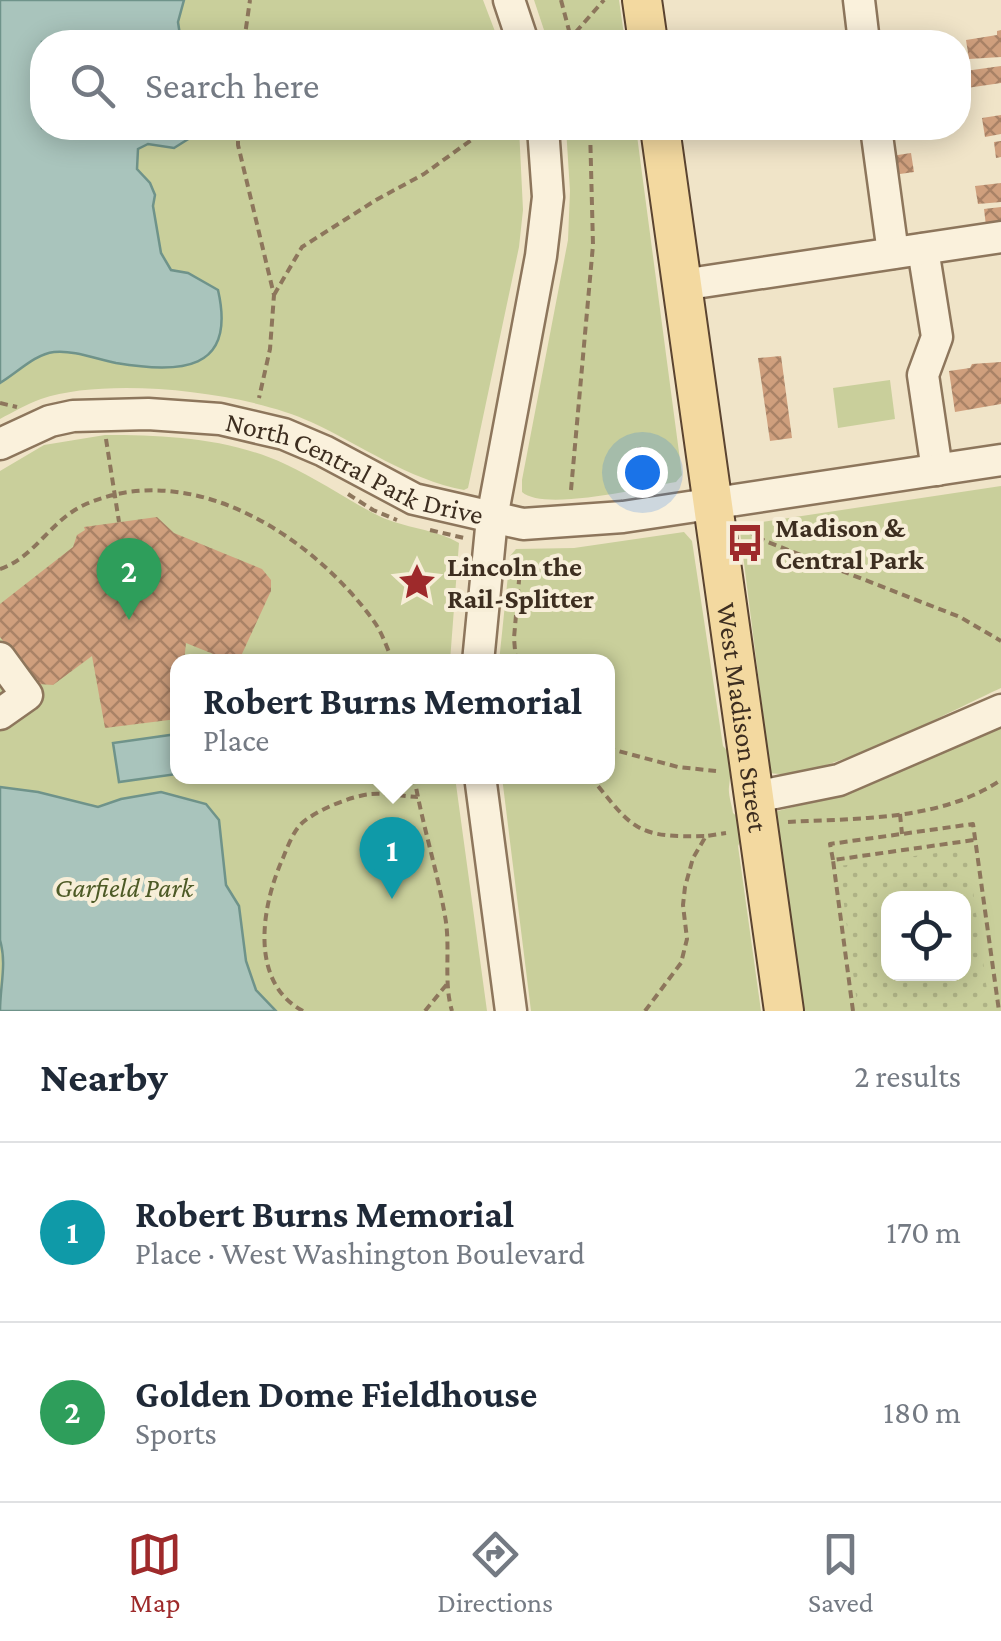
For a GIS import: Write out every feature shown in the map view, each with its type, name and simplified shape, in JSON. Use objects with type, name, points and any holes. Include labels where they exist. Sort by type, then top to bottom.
[{"type":"main road","points":[[642,0],[646,30]]},
{"type":"main road","name":"West Madison Street","points":[[662,140],[784,1011]]},
{"type":"street","points":[[509,0],[520,30]]},
{"type":"street","points":[[858,0],[862,30]]},
{"type":"street","points":[[479,654],[492,518],[541,256],[548,197],[545,140]]},
{"type":"street","points":[[879,140],[908,251],[936,337],[923,375],[937,470]]},
{"type":"street","points":[[682,285],[1001,237]]},
{"type":"street","name":"North Central Park Drive","points":[[0,444],[50,420],[73,416],[148,414],[220,420],[284,434],[414,499],[523,524],[575,523],[1001,460]]},
{"type":"street","points":[[0,658],[28,694],[0,714]]},
{"type":"street","points":[[754,797],[839,780],[1001,710]]},
{"type":"street","points":[[481,784],[512,1011]]},
{"type":"path","points":[[246,30],[250,0]]},
{"type":"path","points":[[561,0],[568,30]]},
{"type":"path","points":[[579,30],[604,0]]},
{"type":"path","points":[[238,140],[274,295],[270,349],[259,398]]},
{"type":"path","points":[[274,295],[302,247],[424,174],[471,140]]},
{"type":"path","points":[[571,490],[593,245],[590,140]]},
{"type":"path","points":[[0,403],[17,408]]},
{"type":"path","points":[[105,435],[119,522]]},
{"type":"path","points":[[638,448],[643,481]]},
{"type":"path","points":[[0,569],[14,564],[81,506],[114,494],[138,489],[226,503],[315,558],[375,622],[389,654]]},
{"type":"path","points":[[346,492],[372,510],[401,521]]},
{"type":"path","points":[[426,528],[459,538]]},
{"type":"path","points":[[746,530],[765,541],[960,617],[1001,641]]},
{"type":"path","points":[[515,654],[521,558]]},
{"type":"path","points":[[615,750],[678,767],[716,770]]},
{"type":"path","points":[[788,822],[900,814],[982,793],[1001,780]]},
{"type":"path","points":[[416,784],[445,916],[452,1011]]},
{"type":"path","points":[[597,784],[632,825],[662,837],[726,833]]},
{"type":"path","points":[[303,1011],[293,1006],[275,984],[265,948],[264,912],[286,850],[300,825],[322,811],[370,794],[418,797]]},
{"type":"path","points":[[900,814],[902,834]]},
{"type":"path","points":[[853,1011],[830,844],[973,824],[999,1011]]},
{"type":"path","points":[[645,1011],[681,962],[686,939],[685,887],[693,858],[706,836]]},
{"type":"path","points":[[833,860],[975,840]]},
{"type":"path","points":[[425,1011],[448,984]]},
{"type":"green space","points":[[0,0],[483,0],[494,30],[30,30],[30,140],[520,140],[523,210],[519,247],[468,488],[423,478],[284,411],[215,395],[139,388],[70,392],[36,401],[0,419]]},
{"type":"green space","points":[[534,0],[619,0],[623,30],[544,30]]},
{"type":"green space","points":[[567,140],[638,140],[682,475],[676,482],[572,499],[534,498],[522,492],[568,240]]},
{"type":"green space","points":[[890,380],[895,419],[838,428],[833,388]]},
{"type":"green space","name":"Garfield Park","points":[[105,435],[174,437],[242,448],[297,470],[379,516],[459,543],[451,654],[170,654],[170,784],[456,784],[487,1011],[0,1011],[0,471],[44,445]]},
{"type":"green space","points":[[1001,486],[1001,688],[848,758],[788,774],[767,772],[742,525]]},
{"type":"green space","points":[[684,532],[692,541],[723,746],[731,761],[729,793],[742,838],[738,846],[761,1011],[531,1011],[503,784],[615,784],[615,654],[500,654],[510,556],[516,549],[574,548]]},
{"type":"green space","points":[[1001,726],[1001,1011],[804,1011],[779,835],[773,829],[774,812],[851,792]]},
{"type":"green space","points":[[967,849],[990,1011],[858,1011],[839,866]]},
{"type":"water","points":[[0,0],[184,0],[179,30],[30,30],[30,140],[187,140],[174,148],[148,144],[138,149],[137,169],[155,195],[153,206],[161,253],[171,270],[188,273],[218,290],[222,317],[219,338],[211,352],[181,366],[139,366],[77,354],[47,353],[0,383]]},
{"type":"water","points":[[170,735],[170,775],[119,782],[113,743]]},
{"type":"water","points":[[0,787],[98,807],[161,792],[206,804],[219,820],[226,885],[239,906],[246,961],[256,990],[276,1011],[0,1011]]},
{"type":"building","points":[[1001,30],[1001,57],[971,59],[971,39],[997,35]]},
{"type":"building","points":[[1001,66],[1001,83],[971,87],[971,70]]},
{"type":"building","points":[[1001,115],[1001,134],[985,137],[982,118]]},
{"type":"building","points":[[1001,141],[1001,157],[996,158],[994,142]]},
{"type":"building","points":[[911,153],[914,172],[893,175],[891,156]]},
{"type":"building","points":[[1001,183],[1001,202],[978,204],[975,186]]},
{"type":"building","points":[[1001,207],[1001,227],[986,226],[984,209]]},
{"type":"building","points":[[781,356],[792,438],[770,441],[758,358]]},
{"type":"building","points":[[1001,362],[1001,404],[955,412],[949,371]]},
{"type":"building","points":[[157,517],[174,533],[262,569],[271,580],[271,591],[242,654],[213,654],[186,643],[185,654],[170,654],[170,720],[105,728],[92,656],[53,685],[38,684],[0,637],[0,604],[73,547],[84,527]]},
{"type":"place","name":"Madison & Central Park","points":[[745,543]]},
{"type":"place","name":"Lincoln the Rail-Splitter","points":[[417,582]]},
{"type":"place","name":"Golden Dome Fieldhouse","points":[[129,620]]},
{"type":"place","name":"Robert Burns Memorial","points":[[392,899]]}]
